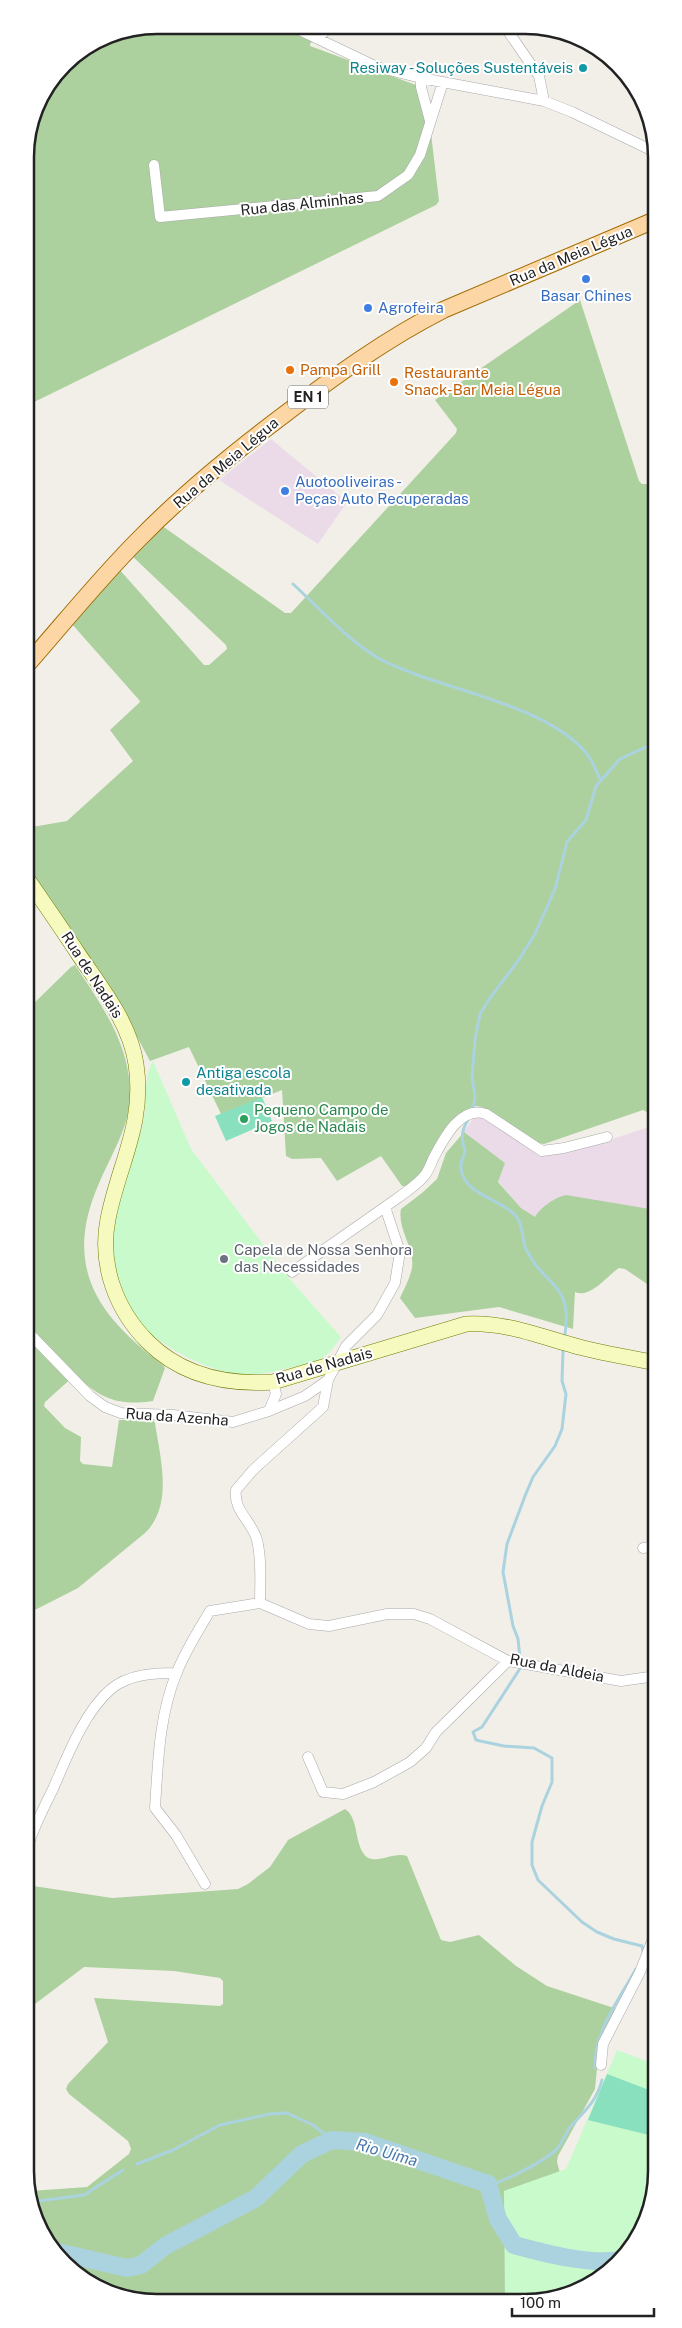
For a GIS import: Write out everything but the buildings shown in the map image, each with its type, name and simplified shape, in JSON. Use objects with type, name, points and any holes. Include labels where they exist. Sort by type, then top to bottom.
[{"type":"main road","name":"Rua da Meia Légua","points":[[34,657],[138,540],[193,486],[251,439],[360,359],[442,310],[648,224]]},
{"type":"street","points":[[309,34],[377,67],[421,78],[544,101],[572,112],[648,149]]},
{"type":"street","points":[[318,38],[322,34]]},
{"type":"street","points":[[510,34],[539,76],[544,101]]},
{"type":"street","name":"Rua das Alminhas","points":[[421,78],[421,87],[430,121]]},
{"type":"street","name":"Rua das Alminhas","points":[[154,165],[160,217],[378,196],[408,175],[424,146],[443,82]]},
{"type":"street","name":"Rua de Nadais","points":[[34,889],[116,1009],[133,1047],[138,1080],[136,1124],[108,1219],[106,1246],[109,1275],[117,1299],[132,1326],[164,1356],[193,1372],[222,1381],[249,1384],[273,1382],[466,1324],[487,1323],[518,1329],[573,1346],[648,1361]]},
{"type":"street","points":[[292,1272],[426,1175],[443,1142],[455,1125],[468,1113],[478,1111],[486,1114],[542,1151],[564,1148],[607,1137]]},
{"type":"street","points":[[206,1884],[176,1835],[155,1808],[159,1746],[168,1700],[177,1673],[210,1611],[260,1603],[260,1558],[256,1538],[237,1506],[236,1490],[253,1470],[323,1407],[328,1380],[335,1363],[346,1346],[377,1315],[395,1283],[400,1252],[385,1206]]},
{"type":"street","name":"Rua da Azenha","points":[[34,1339],[83,1390],[105,1407],[121,1413],[173,1415],[233,1422],[269,1411],[305,1396],[328,1380]]},
{"type":"street","points":[[269,1411],[276,1394],[273,1382]]},
{"type":"street","points":[[643,1548],[648,1547]]},
{"type":"street","name":"Rua da Aldeia","points":[[260,1603],[309,1624],[329,1626],[387,1614],[414,1614],[430,1619],[508,1660],[621,1681],[648,1677]]},
{"type":"street","points":[[308,1757],[323,1792],[344,1794],[374,1782],[416,1758],[426,1748],[436,1732],[508,1660]]},
{"type":"street","points":[[34,1831],[74,1742],[94,1709],[111,1689],[136,1676],[177,1673]]},
{"type":"street","points":[[601,2066],[603,2044],[640,1972],[648,1951]]},
{"type":"shaded area","name":"Auotooliveiras - Peças Auto Recuperadas","points":[[271,439],[347,502],[318,544],[219,480]]},
{"type":"shaded area","points":[[475,1115],[487,1117],[544,1156],[597,1144],[648,1127],[648,1210],[535,1217],[521,1208],[498,1181],[505,1163],[464,1132]]},
{"type":"green space","points":[[149,34],[319,34],[310,46],[424,88],[426,91],[439,201],[436,205],[34,402],[34,149],[36,133],[43,110],[54,88],[70,70],[95,50],[125,38]]},
{"type":"green space","points":[[580,300],[639,481],[642,484],[648,484],[648,1113],[643,1110],[544,1144],[537,1143],[482,1107],[475,1106],[459,1115],[425,1172],[407,1186],[402,1186],[381,1156],[337,1181],[321,1158],[292,1159],[286,1156],[282,1090],[221,1114],[189,1047],[150,1061],[112,990],[34,877],[34,827],[67,821],[133,761],[110,730],[140,701],[71,623],[119,569],[204,665],[209,665],[227,649],[226,645],[131,555],[161,525],[285,613],[291,613],[456,433],[457,429],[435,400]]},
{"type":"green space","points":[[75,965],[96,996],[114,1028],[126,1062],[130,1100],[126,1121],[89,1211],[84,1238],[86,1263],[92,1286],[104,1307],[139,1346],[165,1368],[153,1401],[129,1402],[111,1399],[94,1390],[75,1375],[45,1402],[44,1406],[65,1428],[81,1437],[80,1461],[83,1464],[112,1467],[119,1420],[153,1420],[163,1480],[160,1509],[154,1522],[145,1533],[78,1588],[34,1610],[34,1003]]},
{"type":"green space","points":[[153,1061],[191,1149],[287,1276],[341,1337],[335,1346],[319,1360],[262,1374],[243,1375],[224,1372],[184,1356],[171,1348],[148,1332],[134,1314],[114,1269],[112,1245],[121,1193],[144,1120],[147,1076]]},
{"type":"green space","name":"Pequeno Campo de Jogos de Nadais","points":[[262,1097],[272,1121],[226,1141],[215,1116]]},
{"type":"green space","points":[[464,1132],[505,1163],[498,1182],[521,1208],[535,1217],[548,1203],[566,1195],[648,1209],[648,1285],[625,1269],[619,1268],[592,1290],[581,1293],[575,1292],[573,1329],[499,1307],[415,1318],[400,1298],[412,1268],[411,1253],[401,1224],[401,1209],[437,1179],[446,1153]]},
{"type":"green space","points":[[345,1809],[353,1819],[360,1847],[368,1858],[378,1859],[397,1855],[407,1856],[441,1940],[450,1942],[479,1935],[516,1966],[547,1986],[617,2009],[599,2048],[595,2089],[558,2156],[557,2162],[561,2177],[639,2217],[623,2246],[600,2269],[587,2278],[565,2288],[533,2294],[149,2294],[117,2288],[102,2282],[82,2269],[59,2246],[46,2226],[35,2190],[87,2187],[129,2154],[131,2149],[128,2141],[69,2094],[66,2089],[68,2084],[108,2042],[94,1998],[220,2006],[223,2004],[223,1981],[220,1978],[174,1971],[84,1967],[34,2004],[34,1886],[112,1898],[238,1889],[248,1884],[270,1867],[288,1840]]},
{"type":"green space","points":[[617,2050],[648,2062],[648,2179],[642,2211],[632,2233],[612,2258],[587,2278],[565,2288],[549,2292],[505,2294],[504,2191],[566,2169]]},
{"type":"green space","points":[[607,2074],[648,2090],[648,2135],[588,2120]]},
{"type":"waterway","points":[[293,584],[346,634],[380,659],[404,670],[490,699],[546,722],[569,737],[587,754],[601,780]]},
{"type":"waterway","points":[[473,1110],[475,1096],[472,1078],[475,1040],[480,1014],[535,934],[555,889],[567,842],[586,820],[596,786],[620,759],[648,746]]},
{"type":"waterway","points":[[469,1118],[464,1127],[462,1139],[465,1150],[461,1163],[462,1175],[474,1189],[509,1210],[519,1220],[526,1249],[533,1261],[561,1294],[565,1304],[565,1334]]},
{"type":"waterway","points":[[520,1658],[518,1639],[513,1626],[503,1572],[507,1544],[525,1496],[533,1477],[555,1446],[562,1429],[566,1394],[562,1381],[563,1351]]},
{"type":"waterway","points":[[521,1667],[482,1727],[473,1732],[476,1740],[504,1746],[534,1748],[552,1758],[552,1782],[542,1806],[532,1842],[532,1865],[538,1880],[582,1922],[597,1932],[614,1939],[642,1946],[643,1951]]},
{"type":"waterway","points":[[595,2068],[596,2054],[603,2029],[615,2004],[636,1969]]},
{"type":"waterway","points":[[489,2186],[524,2171],[556,2150],[570,2127],[597,2094],[602,2080]]},
{"type":"waterway","points":[[137,2164],[173,2150],[220,2125],[270,2114],[287,2113],[313,2125],[332,2140]]},
{"type":"waterway","name":"Rio Uíma","points":[[66,2254],[127,2268],[141,2265],[165,2246],[256,2198],[302,2154],[332,2140],[365,2142],[488,2184],[498,2219],[514,2245],[582,2260],[609,2261]]},
{"type":"waterway","points":[[38,2201],[84,2195],[123,2170]]},
{"type":"place","name":"Resiway - Soluções Sustentáveis","points":[[583,68]]},
{"type":"place","name":"Basar Chines","points":[[586,279]]},
{"type":"place","name":"Agrofeira","points":[[368,308]]},
{"type":"place","name":"Pampa Grill","points":[[290,370]]},
{"type":"place","name":"Restaurante Snack-Bar Meia Légua","points":[[394,382]]},
{"type":"place","name":"Auotooliveiras - Peças Auto Recuperadas","points":[[285,491]]},
{"type":"place","name":"Antiga escola desativada","points":[[186,1082]]},
{"type":"place","name":"Pequeno Campo de Jogos de Nadais","points":[[244,1119]]},
{"type":"place","name":"Capela de Nossa Senhora das Necessidades","points":[[224,1259]]}]
